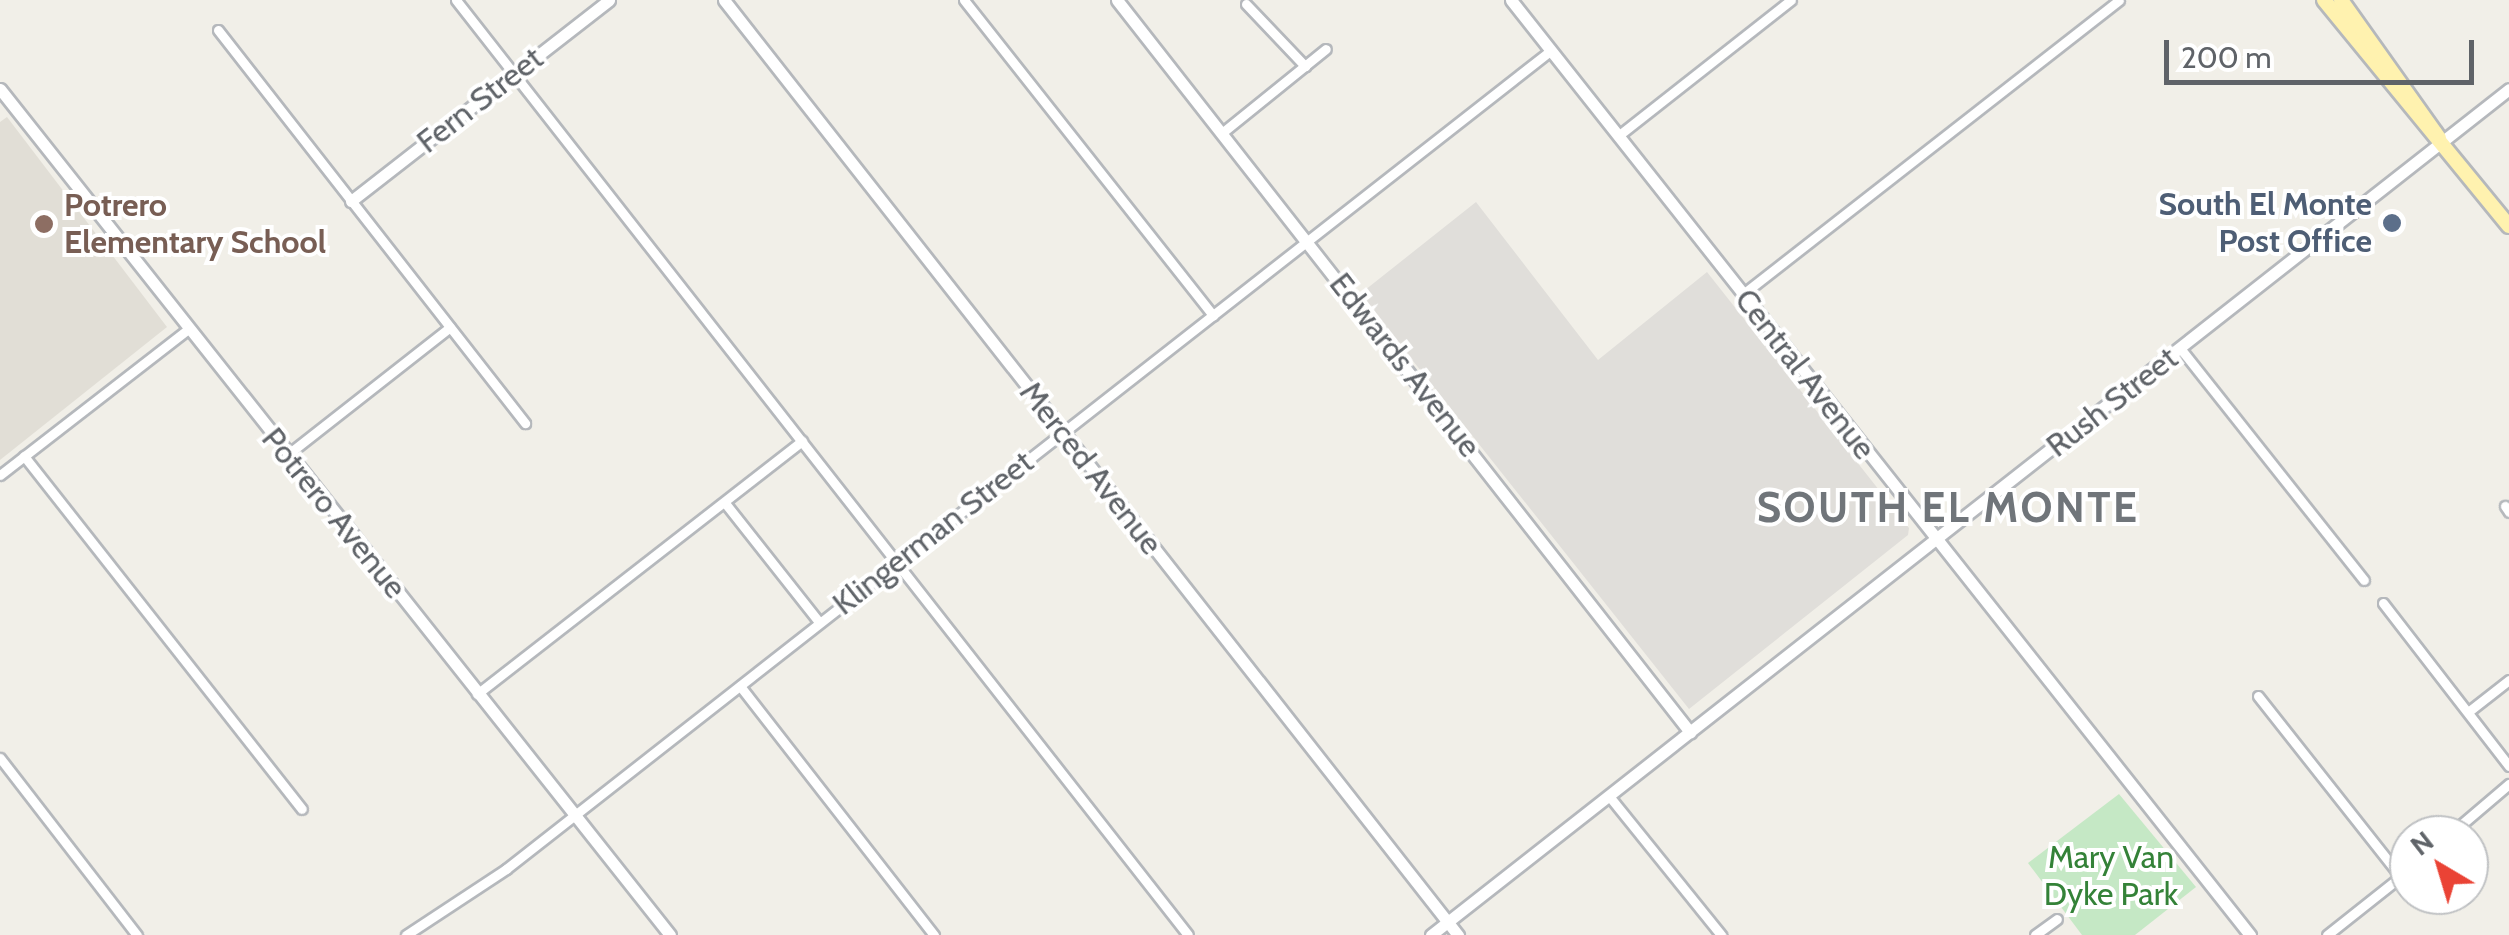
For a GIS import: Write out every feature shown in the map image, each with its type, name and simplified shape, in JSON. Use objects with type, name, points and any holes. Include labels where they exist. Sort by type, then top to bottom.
[{"type":"main road","points":[[2324,0],[2509,226]]},
{"type":"main road","points":[[2341,0],[2432,120],[2441,143]]},
{"type":"street","points":[[456,0],[1188,935]]},
{"type":"street","name":"Fern Street","points":[[351,201],[608,0]]},
{"type":"street","name":"Merced Avenue","points":[[724,0],[1458,935]]},
{"type":"street","points":[[964,0],[1213,315]]},
{"type":"street","name":"Edwards Avenue","points":[[1118,0],[1690,732]]},
{"type":"street","name":"Central Avenue","points":[[1510,0],[2244,933]]},
{"type":"street","points":[[1618,136],[1791,0]]},
{"type":"street","points":[[1742,294],[2118,0]]},
{"type":"street","points":[[1246,4],[1306,66]]},
{"type":"street","points":[[218,30],[525,423]]},
{"type":"street","points":[[1224,132],[1326,48]]},
{"type":"street","name":"Klingerman Street","points":[[406,935],[575,815],[1550,51]]},
{"type":"street","name":"Potrero Avenue","points":[[0,89],[187,330],[670,935]]},
{"type":"street","name":"Rush Street","points":[[1431,935],[2509,89]]},
{"type":"street","points":[[287,455],[450,327]]},
{"type":"street","points":[[0,475],[187,330]]},
{"type":"street","points":[[2180,348],[2364,580]]},
{"type":"street","points":[[477,694],[802,441]]},
{"type":"street","points":[[24,456],[302,809]]},
{"type":"street","points":[[724,503],[819,622]]},
{"type":"street","points":[[2384,604],[2509,766]]},
{"type":"street","points":[[2468,712],[2509,680]]},
{"type":"street","points":[[740,686],[934,935]]},
{"type":"street","points":[[2258,696],[2389,854]]},
{"type":"street","points":[[0,758],[137,935]]},
{"type":"street","points":[[2473,815],[2509,784]]},
{"type":"street","points":[[1609,796],[1721,935]]},
{"type":"street","points":[[2327,935],[2389,886]]},
{"type":"street","points":[[2036,935],[2056,918]]},
{"type":"shaded area","name":"Potrero Elementary School","points":[[7,117],[167,327],[0,460],[0,122]]},
{"type":"shaded area","points":[[1476,202],[1598,360],[1707,272],[1909,528],[1908,535],[1689,709],[1360,294]]},
{"type":"green space","name":"Mary Van Dyke Park","points":[[2119,794],[2196,887],[2135,935],[2082,935],[2028,863]]},
{"type":"place","name":"South El Monte Post Office","points":[[2392,223]]},
{"type":"place","name":"Potrero Elementary School","points":[[44,224]]},
{"type":"district","name":"SOUTH EL MONTE","points":[[1948,507]]}]
